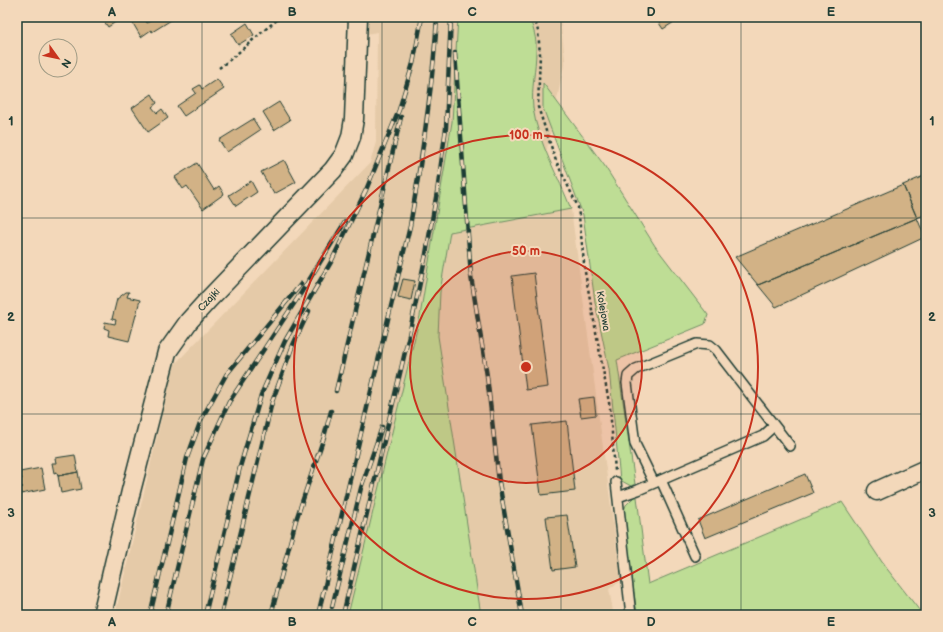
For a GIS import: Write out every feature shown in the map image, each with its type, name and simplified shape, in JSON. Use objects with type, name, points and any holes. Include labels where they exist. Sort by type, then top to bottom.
[{"type":"street","name":"Czajki","points":[[102,615],[131,491],[167,352],[173,341],[199,310],[333,170],[344,155],[351,137],[354,119],[358,17]]},
{"type":"street","points":[[876,491],[926,469]]},
{"type":"lane","points":[[695,556],[658,481],[635,444],[627,383],[628,376],[636,369],[697,344],[710,345],[716,350],[790,446]]},
{"type":"lane","points":[[618,497],[762,436],[774,426]]},
{"type":"lane","points":[[616,482],[631,615]]},
{"type":"path","points":[[219,68],[243,49],[262,30],[281,17]]},
{"type":"path","name":"Kolejowa","points":[[534,17],[538,31],[540,54],[538,107],[556,161],[578,208],[585,272],[610,408],[616,482]]},
{"type":"shaded area","points":[[361,17],[560,17],[565,60],[546,154],[555,212],[571,209],[621,581],[609,589],[613,611],[598,613],[597,615],[115,615],[174,365],[370,163],[376,142],[377,32],[361,35]]},
{"type":"green space","points":[[458,17],[529,17],[536,42],[533,108],[539,134],[571,209],[450,232],[440,292],[438,336],[481,615],[348,615],[420,316],[452,122]]},
{"type":"green space","points":[[543,83],[604,165],[655,246],[708,315],[705,324],[617,360],[635,484],[631,486],[620,480],[609,369],[595,302],[583,215],[543,108]]},
{"type":"green space","points":[[634,497],[637,497],[648,584],[842,502],[884,565],[923,615],[637,615],[623,513],[626,505]]},
{"type":"building","points":[[101,17],[119,17],[120,19],[108,27]]},
{"type":"building","points":[[135,17],[143,17],[147,23],[157,17],[176,17],[141,37],[131,20]]},
{"type":"building","points":[[655,17],[682,17],[663,29]]},
{"type":"building","points":[[247,23],[254,35],[238,45],[231,34]]},
{"type":"building","points":[[217,79],[224,89],[184,116],[177,106],[196,93],[193,89],[200,85],[202,89]]},
{"type":"building","points":[[152,94],[157,103],[152,107],[157,113],[162,109],[168,118],[148,132],[132,108]]},
{"type":"building","points":[[279,102],[290,120],[274,130],[263,112]]},
{"type":"building","points":[[253,119],[260,130],[227,152],[219,140]]},
{"type":"building","points":[[284,160],[296,182],[274,194],[261,172]]},
{"type":"building","points":[[197,163],[214,190],[219,186],[224,194],[203,209],[187,186],[183,189],[175,177]]},
{"type":"building","points":[[926,175],[926,214],[917,218],[903,185]]},
{"type":"building","points":[[251,181],[257,192],[236,206],[229,195]]},
{"type":"building","points":[[903,185],[917,218],[758,285],[735,257]]},
{"type":"building","points":[[917,218],[925,237],[776,307],[758,285]]},
{"type":"building","points":[[534,273],[548,387],[526,390],[512,276]]},
{"type":"building","points":[[403,279],[415,281],[411,300],[398,297]]},
{"type":"building","points":[[126,292],[129,292],[127,297],[140,300],[129,341],[108,336],[109,330],[104,328],[105,322],[115,324],[116,320],[112,319],[117,299]]},
{"type":"building","points":[[594,397],[596,415],[581,417],[578,399]]},
{"type":"building","points":[[567,421],[575,491],[541,495],[532,425]]},
{"type":"building","points":[[75,455],[78,472],[58,476],[57,472],[54,473],[52,463],[56,463],[55,458]]},
{"type":"building","points":[[41,468],[45,489],[21,494],[20,488],[23,487],[20,486],[19,480],[22,479],[20,472]]},
{"type":"building","points":[[78,472],[81,489],[61,493],[58,476]]},
{"type":"building","points":[[805,474],[813,493],[705,538],[698,520]]},
{"type":"building","points":[[567,515],[575,567],[553,570],[546,517]]},
{"type":"railway","points":[[413,64],[422,17]]},
{"type":"railway","points":[[318,615],[410,226],[419,174],[433,69],[437,17]]},
{"type":"railway","points":[[343,615],[409,335],[426,254],[446,128],[451,17]]},
{"type":"railway","points":[[455,53],[471,276],[487,376],[499,482],[522,615]]},
{"type":"railway","points":[[205,615],[240,467],[261,395],[285,341],[331,262],[366,190],[399,110],[414,60]]},
{"type":"railway","points":[[336,391],[401,117]]},
{"type":"railway","points":[[166,615],[203,459],[229,402],[301,293],[345,222]]},
{"type":"railway","points":[[150,615],[187,458],[201,420],[226,375],[301,284]]},
{"type":"railway","points":[[221,615],[272,402],[293,345],[309,311]]},
{"type":"railway","points":[[271,615],[296,520],[324,437],[331,411]]},
{"type":"railway","points":[[332,607],[361,488],[382,427]]}]
